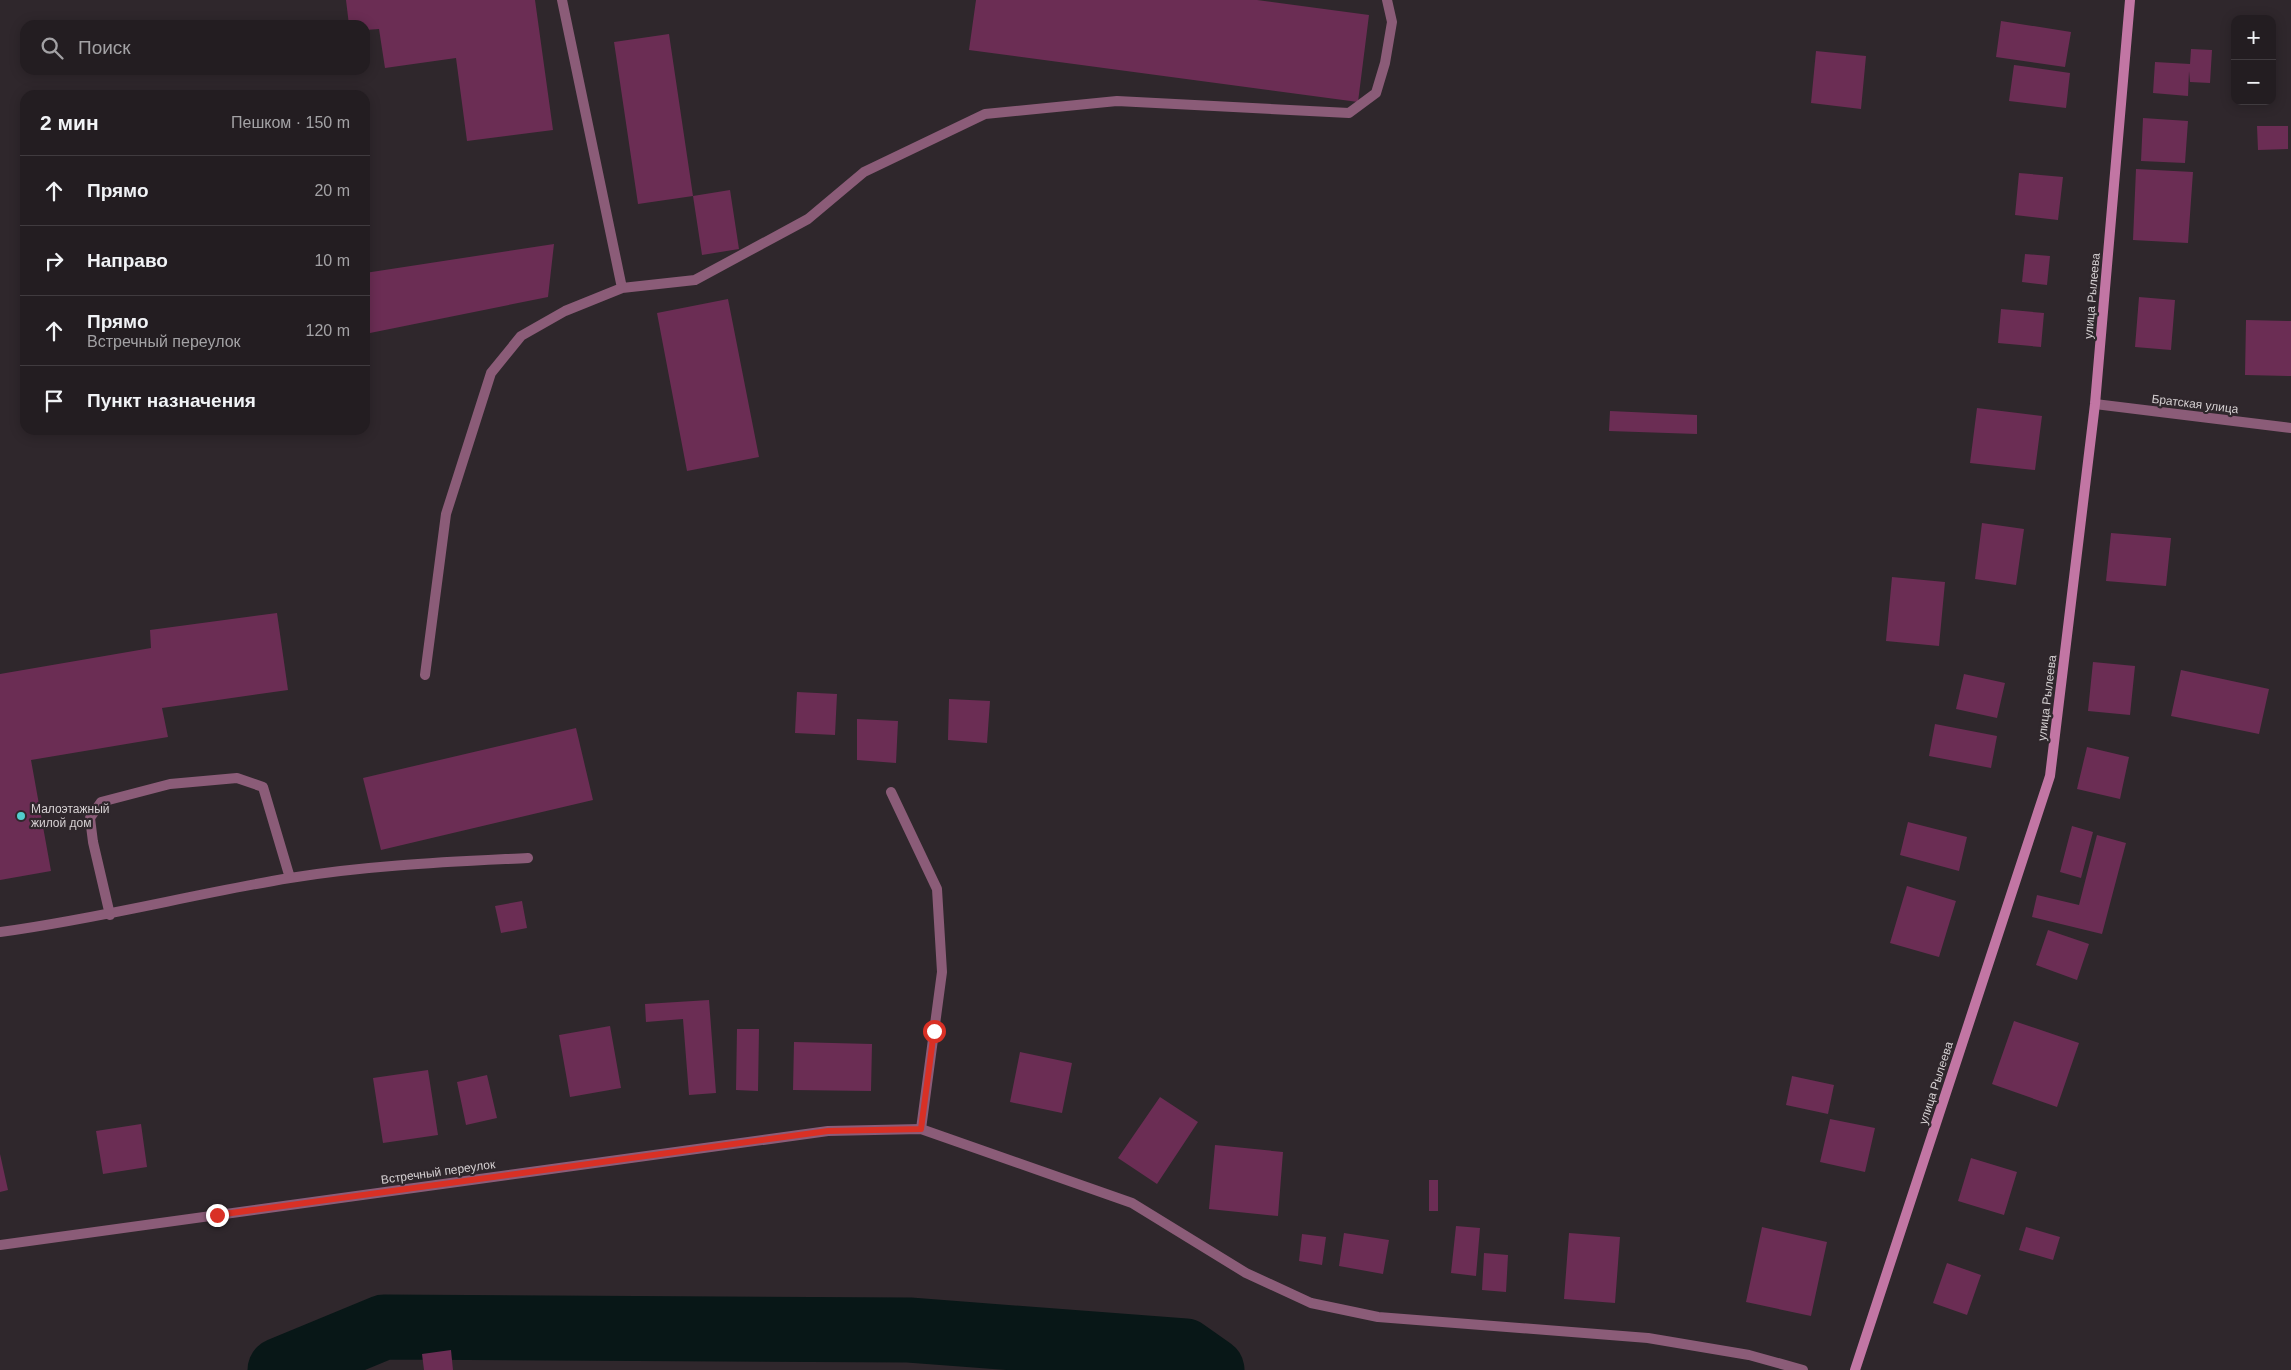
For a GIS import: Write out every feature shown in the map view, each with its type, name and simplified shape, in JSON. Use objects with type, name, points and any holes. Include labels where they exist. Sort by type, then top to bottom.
[{"type":"street","points":[[562,0],[622,288]]},
{"type":"street","points":[[425,675],[446,514],[492,372],[521,336],[565,311],[622,288],[695,280],[808,219],[864,172],[985,114],[1117,100],[1349,113],[1376,93],[1385,62],[1392,22],[1386,0]]},
{"type":"street","name":"улица Рылеева","points":[[1855,1370],[2050,776],[2095,404],[2130,0]]},
{"type":"street","name":"Братская улица","points":[[2095,404],[2291,428]]},
{"type":"street","points":[[110,915],[93,842],[90,818],[100,802],[170,784],[237,778],[263,787],[290,878]]},
{"type":"street","points":[[891,792],[938,889],[942,972],[921,1129]]},
{"type":"street","points":[[0,932],[110,915],[290,878],[382,866],[528,858]]},
{"type":"street","name":"Встречный переулок","points":[[0,1245],[828,1131],[880,1128],[921,1129],[1132,1204],[1246,1273],[1311,1304],[1378,1317],[1648,1338],[1749,1355],[1802,1370]]},
{"type":"building","points":[[346,0],[535,0],[553,130],[467,141],[456,58],[385,68],[379,29],[370,30],[370,20],[348,20]]},
{"type":"building","points":[[976,0],[1257,0],[1369,15],[1358,102],[969,50]]},
{"type":"building","points":[[2001,21],[2071,32],[2065,67],[1996,57]]},
{"type":"building","points":[[669,34],[693,196],[638,204],[614,42]]},
{"type":"building","points":[[2191,49],[2212,50],[2210,83],[2190,82],[2189,71],[2188,96],[2153,93],[2155,62],[2190,64]]},
{"type":"building","points":[[1816,51],[1866,56],[1861,109],[1811,103]]},
{"type":"building","points":[[2014,65],[2070,73],[2066,108],[2009,101]]},
{"type":"building","points":[[2143,118],[2188,121],[2185,163],[2141,161]]},
{"type":"building","points":[[2257,126],[2288,126],[2288,149],[2258,150]]},
{"type":"building","points":[[2136,169],[2193,172],[2188,243],[2133,240]]},
{"type":"building","points":[[2019,173],[2063,177],[2058,220],[2015,215]]},
{"type":"building","points":[[730,190],[739,249],[702,255],[693,196]]},
{"type":"building","points":[[554,244],[548,297],[370,333],[370,272]]},
{"type":"building","points":[[2025,254],[2050,256],[2047,285],[2022,282]]},
{"type":"building","points":[[2139,297],[2175,300],[2171,350],[2135,347]]},
{"type":"building","points":[[728,299],[759,457],[687,471],[657,313]]},
{"type":"building","points":[[2001,309],[2044,313],[2041,347],[1998,343]]},
{"type":"building","points":[[2246,320],[2291,321],[2291,376],[2245,375]]},
{"type":"building","points":[[1977,408],[2042,416],[2035,470],[1970,463]]},
{"type":"building","points":[[1610,411],[1697,415],[1697,434],[1609,431]]},
{"type":"building","points":[[1982,523],[2024,529],[2016,585],[1975,579]]},
{"type":"building","points":[[2111,533],[2171,538],[2166,586],[2106,581]]},
{"type":"building","points":[[1892,577],[1945,582],[1939,646],[1886,641]]},
{"type":"building","name":"Малоэтажный жилой дом","points":[[277,613],[288,690],[162,708],[168,737],[31,760],[51,871],[0,880],[0,674],[151,648],[150,630]]},
{"type":"building","points":[[2093,662],[2135,666],[2130,715],[2088,711]]},
{"type":"building","points":[[2181,670],[2269,689],[2259,734],[2171,716]]},
{"type":"building","points":[[1964,674],[2005,683],[1997,718],[1956,709]]},
{"type":"building","points":[[797,692],[837,694],[835,735],[795,733]]},
{"type":"building","points":[[949,699],[990,701],[987,743],[948,740]]},
{"type":"building","points":[[857,719],[898,721],[896,763],[857,760]]},
{"type":"building","points":[[1935,724],[1997,736],[1991,768],[1929,756]]},
{"type":"building","points":[[576,728],[593,800],[381,850],[363,778]]},
{"type":"building","points":[[2087,747],[2129,757],[2120,799],[2077,789]]},
{"type":"building","points":[[1908,822],[1967,837],[1959,871],[1900,855]]},
{"type":"building","points":[[2072,826],[2093,832],[2081,878],[2060,872]]},
{"type":"building","points":[[2097,835],[2126,843],[2102,934],[2032,917],[2037,895],[2079,905]]},
{"type":"building","points":[[1907,886],[1956,901],[1939,957],[1890,943]]},
{"type":"building","points":[[522,901],[527,928],[501,933],[495,906]]},
{"type":"building","points":[[2048,930],[2089,944],[2077,980],[2036,965]]},
{"type":"building","points":[[709,1000],[716,1093],[689,1095],[683,1019],[646,1022],[645,1004]]},
{"type":"building","points":[[2014,1021],[2079,1043],[2057,1107],[1992,1084]]},
{"type":"building","points":[[610,1026],[621,1088],[570,1097],[559,1035]]},
{"type":"building","points":[[737,1029],[759,1029],[758,1091],[736,1090]]},
{"type":"building","points":[[794,1042],[872,1044],[871,1091],[793,1090]]},
{"type":"building","points":[[1020,1052],[1072,1063],[1062,1113],[1010,1102]]},
{"type":"building","points":[[428,1070],[438,1135],[383,1143],[373,1078]]},
{"type":"building","points":[[487,1075],[497,1118],[466,1125],[457,1082]]},
{"type":"building","points":[[1792,1076],[1834,1085],[1828,1114],[1786,1105]]},
{"type":"building","points":[[1160,1097],[1198,1122],[1157,1184],[1118,1158]]},
{"type":"building","points":[[1830,1119],[1875,1128],[1865,1172],[1820,1162]]},
{"type":"building","points":[[141,1124],[147,1167],[103,1174],[96,1131]]},
{"type":"building","points":[[1215,1145],[1283,1152],[1278,1216],[1209,1209]]},
{"type":"building","points":[[0,1154],[8,1190],[0,1192]]},
{"type":"building","points":[[1971,1158],[2017,1172],[2004,1215],[1958,1201]]},
{"type":"building","points":[[1429,1180],[1438,1180],[1438,1211],[1429,1211]]},
{"type":"building","points":[[1456,1226],[1480,1228],[1476,1276],[1451,1273]]},
{"type":"building","points":[[1762,1227],[1827,1242],[1811,1316],[1746,1302]]},
{"type":"building","points":[[2026,1227],[2060,1237],[2053,1260],[2019,1250]]},
{"type":"building","points":[[1344,1233],[1389,1240],[1383,1274],[1339,1266]]},
{"type":"building","points":[[1569,1233],[1620,1237],[1615,1303],[1564,1299]]},
{"type":"building","points":[[1302,1234],[1326,1237],[1322,1265],[1299,1261]]},
{"type":"building","points":[[1484,1253],[1508,1255],[1506,1292],[1482,1290]]},
{"type":"building","points":[[1947,1263],[1981,1275],[1967,1315],[1933,1303]]},
{"type":"building","points":[[451,1350],[453,1370],[424,1370],[422,1354]]},
{"type":"waterway","points":[[280,1370],[384,1327],[909,1330],[1185,1351],[1212,1370]]},
{"type":"place","name":"Малоэтажный жилой дом","points":[[21,816]]},
{"type":"route","points":[[217,1215],[828,1131],[880,1128],[921,1129],[934,1031]]}]
